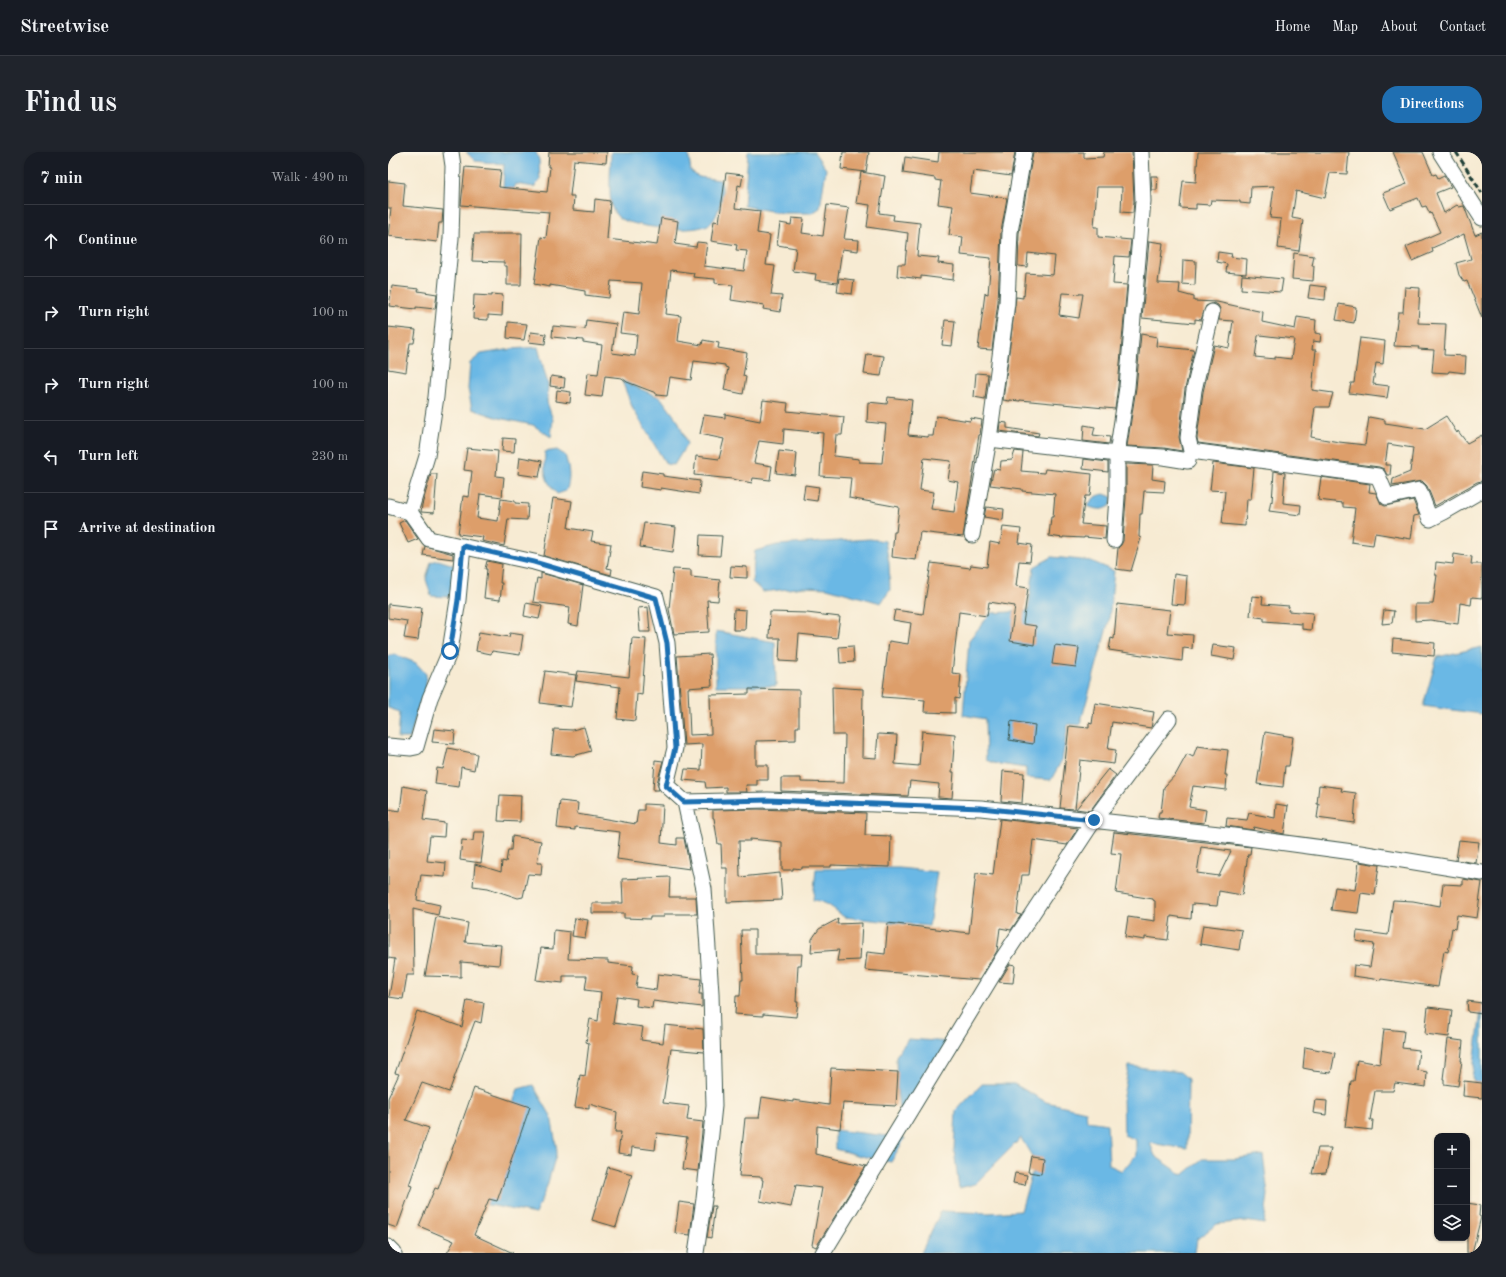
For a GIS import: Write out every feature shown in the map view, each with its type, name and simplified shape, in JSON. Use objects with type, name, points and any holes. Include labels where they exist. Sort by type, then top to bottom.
[{"type":"street","points":[[410,512],[427,456],[436,397],[451,238],[453,166],[451,152]]},
{"type":"street","points":[[972,535],[989,439],[1007,304],[1010,232],[1024,152]]},
{"type":"street","points":[[1114,540],[1117,497],[1117,454],[1127,386],[1143,208],[1141,152]]},
{"type":"street","points":[[1440,152],[1482,218]]},
{"type":"street","points":[[1212,312],[1194,390],[1188,438],[1191,451],[1378,476],[1387,497],[1419,490],[1430,519],[1482,490]]},
{"type":"street","points":[[989,439],[1117,454],[1163,457],[1188,461]]},
{"type":"street","points":[[388,506],[410,512],[429,539],[534,562],[656,598],[667,643],[675,748],[666,786],[684,802],[704,889],[711,993],[714,1106],[704,1199],[696,1253]]},
{"type":"street","points":[[388,746],[416,747],[430,698],[450,651],[458,600],[463,546]]},
{"type":"street","points":[[823,1253],[1003,958],[1094,820],[1169,719]]},
{"type":"street","points":[[684,802],[768,800],[965,808],[1219,834],[1360,852],[1482,873]]},
{"type":"street","points":[[388,1247],[394,1253]]},
{"type":"water","points":[[466,152],[536,152],[539,160],[540,181],[534,187],[516,184],[510,198],[503,191],[504,164],[475,161]]},
{"type":"water","points":[[611,152],[688,152],[691,172],[699,177],[720,180],[722,197],[717,212],[711,223],[703,227],[693,229],[666,228],[640,225],[629,222],[617,216],[613,210],[611,202]]},
{"type":"water","points":[[748,152],[814,152],[826,169],[820,208],[812,213],[782,213],[744,206]]},
{"type":"water","points":[[538,347],[548,385],[547,402],[553,420],[551,437],[533,425],[499,418],[472,409],[468,389],[470,363],[481,354]]},
{"type":"water","points":[[622,381],[661,398],[678,421],[687,444],[674,465],[666,464],[633,409]]},
{"type":"water","points":[[557,450],[565,455],[569,478],[566,491],[557,494],[547,479],[545,452]]},
{"type":"water","points":[[1104,494],[1112,497],[1109,507],[1100,509],[1088,506],[1094,498]]},
{"type":"water","points":[[870,539],[885,541],[889,563],[890,590],[881,603],[827,588],[804,587],[763,592],[752,582],[755,551],[777,545]]},
{"type":"water","points":[[1052,557],[1091,561],[1114,571],[1109,620],[1080,725],[1068,724],[1062,760],[1051,780],[1026,778],[1026,768],[993,763],[986,760],[985,719],[963,715],[969,640],[991,613],[1028,611],[1034,567]]},
{"type":"water","points":[[438,560],[454,565],[455,587],[448,597],[431,596],[426,579],[431,562]]},
{"type":"water","points":[[716,631],[775,642],[776,686],[716,686]]},
{"type":"water","points":[[1482,647],[1482,714],[1423,706],[1437,657]]},
{"type":"water","points":[[394,654],[416,663],[426,674],[426,687],[417,711],[410,738],[398,738],[400,712],[388,708],[388,656]]},
{"type":"water","points":[[899,868],[937,872],[929,926],[844,917],[826,904],[813,900],[816,869]]},
{"type":"water","points":[[1482,1004],[1482,1085],[1475,1084],[1472,1078]]},
{"type":"water","points":[[908,1039],[951,1042],[958,1050],[935,1078],[900,1116],[896,1056]]},
{"type":"water","points":[[1129,1066],[1180,1072],[1188,1079],[1187,1149],[1150,1143],[1155,1156],[1183,1175],[1202,1159],[1234,1159],[1263,1155],[1268,1195],[1264,1224],[1246,1221],[1217,1224],[1197,1239],[1195,1253],[921,1253],[941,1211],[989,1213],[1021,1211],[1035,1161],[1021,1138],[975,1184],[959,1188],[954,1150],[956,1111],[982,1084],[1014,1084],[1046,1102],[1086,1111],[1087,1121],[1107,1124],[1109,1165],[1122,1171],[1136,1155],[1136,1140],[1124,1135],[1123,1096]]},
{"type":"water","points":[[533,1085],[551,1116],[557,1151],[547,1186],[535,1214],[484,1204],[507,1119],[518,1089]]},
{"type":"water","points":[[835,1130],[905,1138],[891,1162],[835,1149]]},
{"type":"building","points":[[549,152],[607,152],[606,163],[574,160],[570,196],[574,196],[573,210],[594,212],[595,199],[610,201],[607,239],[657,245],[661,218],[678,221],[675,244],[696,247],[697,242],[707,243],[704,266],[744,271],[747,251],[736,250],[737,245],[711,241],[714,221],[719,222],[726,173],[743,175],[741,186],[738,185],[735,208],[760,211],[757,233],[770,235],[766,265],[775,266],[771,295],[782,296],[780,312],[763,309],[764,305],[731,300],[733,285],[715,283],[715,279],[693,277],[694,273],[671,270],[666,314],[681,316],[678,341],[702,345],[703,340],[719,343],[718,348],[747,353],[743,376],[746,377],[743,394],[724,390],[728,368],[725,367],[725,365],[694,361],[691,380],[670,377],[667,396],[656,395],[656,393],[627,382],[622,378],[605,376],[602,397],[585,395],[588,373],[598,374],[602,345],[583,342],[583,340],[552,337],[553,326],[585,329],[586,320],[616,324],[612,353],[635,356],[637,335],[620,333],[623,312],[639,314],[642,283],[611,281],[609,298],[585,295],[585,291],[534,284],[541,237],[546,238],[549,212],[461,205],[465,167],[501,170],[499,187],[547,192],[550,167],[548,167]]},
{"type":"building","points":[[843,152],[869,152],[866,172],[841,169]]},
{"type":"building","points":[[939,152],[1015,152],[1011,176],[973,171],[970,193],[1007,198],[1001,232],[998,302],[992,350],[978,349],[985,293],[988,294],[991,258],[961,255],[963,237],[949,235],[953,206],[938,204],[941,181],[935,180],[935,178],[903,173],[905,157],[938,162]]},
{"type":"building","points":[[1033,152],[1084,152],[1084,158],[1103,157],[1104,152],[1132,152],[1133,213],[1121,212],[1122,187],[1097,187],[1094,227],[1098,227],[1098,237],[1131,240],[1129,257],[1115,256],[1113,284],[1127,285],[1115,409],[1020,400],[1003,400],[1016,297],[1023,298],[1023,295],[1024,296],[1026,273],[1053,275],[1055,256],[1028,253],[1027,267],[1018,266],[1019,233]],"holes":[[[1062,293],[1083,294],[1079,318],[1059,315]]]},
{"type":"building","points":[[1198,152],[1349,152],[1347,174],[1330,173],[1325,198],[1296,191],[1292,218],[1303,220],[1299,251],[1278,248],[1281,219],[1270,218],[1274,186],[1251,187],[1250,204],[1240,203],[1240,201],[1211,200],[1210,205],[1196,204],[1196,209],[1180,208],[1183,181],[1196,182]]},
{"type":"building","points":[[1393,152],[1423,152],[1433,175],[1436,174],[1438,178],[1444,175],[1451,187],[1436,193],[1444,213],[1457,205],[1459,207],[1464,206],[1475,235],[1482,232],[1482,318],[1467,281],[1464,282],[1459,275],[1456,263],[1471,259],[1464,234],[1432,248],[1433,252],[1412,261],[1406,247],[1440,232],[1431,213],[1430,214],[1426,206],[1422,207],[1418,198],[1390,209],[1383,193],[1407,184]]},
{"type":"building","points":[[861,172],[885,176],[879,213],[894,215],[893,220],[920,223],[917,256],[939,258],[938,263],[954,265],[953,280],[921,276],[921,279],[897,276],[898,264],[905,264],[908,233],[867,227],[870,205],[856,203]]},
{"type":"building","points":[[1151,176],[1158,176],[1157,190],[1152,190]]},
{"type":"building","points":[[388,181],[405,183],[403,206],[443,210],[442,223],[439,223],[437,242],[388,236],[391,208],[388,208]]},
{"type":"building","points":[[827,205],[849,208],[844,239],[859,240],[858,251],[842,249],[837,283],[815,280],[816,274],[793,271],[796,248],[777,245],[780,223],[791,225],[792,218],[804,219],[802,233],[823,236]]},
{"type":"building","points":[[522,233],[521,285],[507,285],[507,266],[504,266],[504,262],[472,261],[474,234]]},
{"type":"building","points":[[1149,241],[1163,243],[1158,283],[1180,284],[1179,293],[1194,297],[1194,301],[1217,302],[1263,312],[1262,322],[1295,329],[1297,317],[1316,320],[1315,333],[1321,334],[1320,342],[1313,341],[1312,350],[1316,350],[1312,390],[1333,393],[1329,407],[1315,407],[1311,437],[1365,445],[1369,417],[1385,420],[1385,423],[1425,429],[1446,416],[1457,433],[1458,431],[1467,443],[1482,435],[1482,481],[1477,482],[1435,506],[1427,486],[1422,481],[1392,486],[1393,479],[1410,472],[1413,448],[1388,444],[1385,465],[1391,465],[1390,475],[1387,475],[1384,469],[1379,467],[1198,443],[1197,438],[1203,392],[1214,345],[1229,348],[1233,321],[1219,320],[1220,309],[1218,305],[1214,303],[1206,306],[1201,320],[1195,319],[1195,323],[1142,318]],"holes":[[[1260,335],[1294,339],[1291,359],[1255,357],[1258,336]]]},
{"type":"building","points":[[1218,252],[1232,254],[1231,257],[1247,259],[1246,274],[1226,272],[1227,264],[1217,262]]},
{"type":"building","points":[[1294,253],[1314,256],[1312,266],[1314,266],[1313,281],[1292,279]]},
{"type":"building","points":[[1183,260],[1196,261],[1195,285],[1182,284]]},
{"type":"building","points":[[1242,275],[1283,279],[1281,292],[1241,289]]},
{"type":"building","points":[[839,278],[854,280],[852,294],[837,292]]},
{"type":"building","points":[[1310,285],[1326,287],[1325,300],[1308,298]]},
{"type":"building","points":[[392,286],[419,289],[418,291],[437,294],[435,309],[416,307],[416,309],[389,306]]},
{"type":"building","points":[[1405,287],[1420,288],[1418,323],[1446,324],[1444,355],[1466,356],[1465,373],[1449,371],[1448,373],[1432,372],[1434,350],[1418,349],[1419,347],[1394,346],[1398,312],[1403,312]]},
{"type":"building","points":[[492,294],[503,295],[502,316],[488,315],[488,320],[473,319],[474,295],[492,296]]},
{"type":"building","points":[[1339,304],[1356,307],[1354,323],[1336,320]]},
{"type":"building","points":[[945,320],[955,321],[952,346],[942,345]]},
{"type":"building","points":[[508,322],[527,324],[524,340],[507,338]]},
{"type":"building","points":[[388,327],[416,330],[414,343],[410,343],[406,372],[388,369]]},
{"type":"building","points":[[531,332],[546,334],[545,344],[529,342]]},
{"type":"building","points":[[1141,334],[1157,337],[1156,346],[1194,350],[1185,389],[1179,437],[1182,451],[1164,448],[1127,446],[1136,388]]},
{"type":"building","points":[[1360,338],[1385,341],[1383,364],[1376,363],[1373,384],[1389,386],[1387,398],[1349,393],[1351,383],[1354,383]]},
{"type":"building","points":[[867,354],[884,356],[881,376],[864,374]]},
{"type":"building","points":[[976,373],[988,374],[985,399],[974,397]]},
{"type":"building","points":[[551,376],[565,378],[564,388],[550,386]]},
{"type":"building","points":[[557,390],[571,392],[570,403],[556,401]]},
{"type":"building","points":[[888,397],[912,400],[908,435],[933,436],[936,416],[970,421],[971,418],[982,420],[963,537],[920,532],[916,560],[892,557],[894,532],[896,532],[899,507],[849,498],[851,478],[820,476],[823,433],[784,429],[783,444],[759,441],[754,463],[772,466],[770,480],[753,478],[752,483],[732,479],[694,475],[696,456],[719,459],[724,439],[700,434],[704,415],[725,418],[725,414],[760,421],[763,400],[788,403],[787,411],[844,417],[842,435],[836,435],[834,456],[859,459],[859,462],[882,463],[886,424],[867,422],[868,402],[887,404]],"holes":[[[924,458],[951,461],[948,480],[958,482],[954,512],[931,509],[934,492],[920,490]]]},
{"type":"building","points":[[1000,422],[1007,423],[1007,428],[1039,433],[1038,436],[999,431]]},
{"type":"building","points":[[1084,425],[1095,427],[1093,435],[1110,437],[1109,444],[1083,441]]},
{"type":"building","points":[[503,438],[515,439],[514,452],[502,451]]},
{"type":"building","points":[[467,448],[498,451],[496,476],[504,477],[502,497],[480,494],[477,518],[498,521],[501,499],[515,501],[515,503],[528,504],[527,520],[508,519],[504,546],[482,541],[483,537],[458,534],[463,496],[469,497],[472,471],[464,470]]},
{"type":"building","points":[[779,451],[797,453],[795,475],[776,473]]},
{"type":"building","points":[[1015,451],[1023,452],[1021,471],[1044,473],[1045,469],[1092,474],[1090,496],[1085,496],[1081,524],[1106,526],[1105,539],[1084,537],[1063,538],[1049,536],[1051,517],[1053,517],[1055,494],[1022,491],[1022,489],[990,485],[994,469],[1000,470],[1001,461],[1012,460]]},
{"type":"building","points":[[520,457],[542,461],[539,477],[518,474]]},
{"type":"building","points":[[1084,459],[1108,462],[1108,472],[1083,469]]},
{"type":"building","points":[[1213,463],[1254,468],[1251,499],[1247,499],[1245,526],[1222,524],[1225,491],[1210,490]]},
{"type":"building","points":[[1126,464],[1153,465],[1152,479],[1165,481],[1164,492],[1144,491],[1142,514],[1140,514],[1139,537],[1141,538],[1131,571],[1116,569],[1118,548],[1123,541],[1126,498]]},
{"type":"building","points":[[642,471],[663,474],[663,476],[700,481],[699,494],[661,488],[661,490],[640,487]]},
{"type":"building","points":[[1274,471],[1285,473],[1283,503],[1301,505],[1300,515],[1269,511],[1271,501],[1272,502]]},
{"type":"building","points":[[431,474],[437,474],[434,513],[421,512],[422,505]]},
{"type":"building","points":[[1321,477],[1370,484],[1369,492],[1376,493],[1381,504],[1385,506],[1413,500],[1419,515],[1414,516],[1411,539],[1375,533],[1373,545],[1351,542],[1355,508],[1343,507],[1343,503],[1318,500]]},
{"type":"building","points":[[805,485],[819,487],[817,501],[803,499]]},
{"type":"building","points":[[553,498],[572,501],[568,528],[593,532],[591,541],[611,544],[607,568],[612,569],[611,575],[544,556]]},
{"type":"building","points":[[986,507],[1004,509],[1003,520],[984,517]]},
{"type":"building","points":[[405,520],[418,539],[408,543],[399,523]]},
{"type":"building","points":[[644,523],[676,527],[673,552],[640,547]]},
{"type":"building","points":[[1003,527],[1021,529],[1019,543],[1032,545],[1030,562],[1019,561],[1016,586],[1028,588],[1023,624],[1036,626],[1034,645],[1010,641],[1015,606],[989,602],[987,616],[959,612],[952,673],[961,674],[959,699],[955,698],[955,713],[924,712],[925,700],[882,697],[889,641],[908,644],[911,623],[893,620],[895,610],[923,614],[931,563],[970,568],[971,565],[987,567],[990,542],[1000,544]]},
{"type":"building","points":[[700,535],[722,536],[720,556],[699,555]]},
{"type":"building","points":[[425,546],[453,554],[453,559],[423,555]]},
{"type":"building","points":[[1454,554],[1472,557],[1471,564],[1482,564],[1482,598],[1472,597],[1471,605],[1460,603],[1458,624],[1430,620],[1415,621],[1415,604],[1433,604],[1437,575],[1435,575],[1436,562],[1453,564]]},
{"type":"building","points":[[487,561],[502,564],[500,600],[484,598],[487,569],[485,569]]},
{"type":"building","points":[[731,566],[747,567],[747,578],[730,577]]},
{"type":"building","points":[[673,569],[691,570],[691,577],[720,580],[718,601],[707,600],[709,632],[674,634],[669,609]]},
{"type":"building","points":[[541,573],[583,585],[578,626],[568,624],[570,607],[533,602],[537,578],[541,579]]},
{"type":"building","points":[[1174,574],[1187,576],[1185,605],[1171,604]]},
{"type":"building","points":[[1252,596],[1263,597],[1262,604],[1289,606],[1288,611],[1313,613],[1311,630],[1302,629],[1302,624],[1264,621],[1264,618],[1250,616]]},
{"type":"building","points":[[526,603],[542,606],[539,619],[524,616]]},
{"type":"building","points":[[388,604],[422,608],[418,640],[404,638],[407,621],[388,618]]},
{"type":"building","points":[[1117,604],[1170,610],[1167,633],[1193,635],[1192,649],[1183,648],[1182,661],[1109,650],[1111,638],[1114,639]]},
{"type":"building","points":[[648,607],[650,632],[640,632],[638,608]]},
{"type":"building","points":[[734,609],[746,610],[745,630],[733,630]]},
{"type":"building","points":[[1384,610],[1394,611],[1392,623],[1382,624]]},
{"type":"building","points":[[770,612],[807,613],[840,617],[837,638],[799,634],[797,662],[779,661],[780,638],[769,638]]},
{"type":"building","points":[[479,632],[509,637],[510,633],[523,635],[520,655],[492,651],[491,654],[476,651]]},
{"type":"building","points":[[632,638],[646,639],[642,695],[637,694],[635,721],[617,719],[620,687],[576,681],[578,671],[629,677]]},
{"type":"building","points":[[1393,639],[1435,643],[1434,656],[1392,652]]},
{"type":"building","points":[[1055,645],[1079,648],[1076,667],[1052,664]]},
{"type":"building","points":[[1213,645],[1236,648],[1234,660],[1211,656]]},
{"type":"building","points":[[853,646],[854,662],[840,663],[839,647]]},
{"type":"building","points":[[710,654],[712,686],[688,688],[690,735],[711,734],[710,695],[749,694],[749,689],[799,690],[799,727],[796,727],[796,740],[756,741],[756,765],[768,765],[768,780],[757,780],[757,785],[746,785],[747,792],[726,792],[726,787],[706,788],[705,782],[683,780],[685,769],[701,770],[702,744],[684,745],[677,656]]},
{"type":"building","points":[[545,671],[576,675],[571,707],[540,703]]},
{"type":"building","points":[[832,687],[863,689],[862,757],[876,758],[878,734],[897,735],[895,764],[919,766],[922,731],[955,734],[952,772],[954,772],[952,798],[938,797],[939,784],[910,781],[908,796],[781,791],[781,778],[801,778],[801,782],[844,783],[845,735],[833,735]]},
{"type":"building","points":[[1095,703],[1154,712],[1151,728],[1112,722],[1108,749],[1116,750],[1114,764],[1080,760],[1075,809],[1060,808],[1069,726],[1089,728],[1089,723],[1092,724]]},
{"type":"building","points":[[1011,721],[1035,725],[1033,744],[1009,740]]},
{"type":"building","points":[[584,727],[591,751],[573,756],[551,754],[554,729],[572,730]]},
{"type":"building","points":[[434,729],[455,731],[454,744],[432,742]]},
{"type":"building","points":[[1265,732],[1293,737],[1289,766],[1285,766],[1283,787],[1257,784]]},
{"type":"building","points":[[1197,746],[1228,750],[1225,775],[1227,775],[1226,790],[1193,786],[1189,807],[1206,810],[1204,823],[1158,818],[1159,812],[1161,812],[1164,787],[1176,774],[1187,754],[1193,757]]},
{"type":"building","points":[[448,748],[477,754],[474,770],[461,767],[459,787],[435,784],[437,768],[443,769]]},
{"type":"building","points":[[655,760],[663,761],[657,783],[659,790],[653,790]]},
{"type":"building","points":[[1108,769],[1116,775],[1090,811],[1076,809]]},
{"type":"building","points":[[1003,771],[1024,773],[1022,803],[1001,801]]},
{"type":"building","points":[[1319,785],[1342,788],[1341,791],[1356,793],[1354,823],[1317,818]]},
{"type":"building","points":[[403,786],[427,791],[423,820],[445,823],[444,837],[430,836],[427,861],[446,863],[445,877],[421,875],[417,900],[440,905],[438,915],[413,909],[414,975],[407,975],[403,999],[389,997],[395,959],[388,958],[388,809],[400,811]]},
{"type":"building","points":[[500,795],[521,796],[520,822],[498,821]]},
{"type":"building","points":[[560,801],[578,803],[577,814],[636,824],[638,810],[644,810],[644,804],[663,805],[661,843],[677,845],[677,838],[684,838],[690,869],[617,859],[620,832],[575,827],[575,830],[557,828]]},
{"type":"building","points":[[1276,804],[1288,806],[1284,834],[1254,827],[1253,830],[1226,826],[1227,818],[1247,820],[1249,813],[1275,818]]},
{"type":"building","points":[[758,809],[866,813],[865,835],[891,836],[890,867],[831,865],[831,867],[802,867],[802,869],[793,868],[793,870],[782,870],[782,842],[750,839],[750,841],[739,841],[740,877],[780,873],[782,900],[727,902],[727,868],[722,868],[721,844],[718,844],[713,810]]},
{"type":"building","points":[[1000,819],[1078,828],[1067,845],[1033,840],[1029,875],[1022,875],[1017,914],[1021,915],[1011,930],[1000,928],[997,951],[979,980],[865,970],[867,952],[885,954],[888,923],[969,933],[976,873],[993,875]]},
{"type":"building","points":[[474,832],[485,832],[481,863],[460,860],[462,840],[473,841]]},
{"type":"building","points":[[1114,832],[1251,847],[1250,854],[1248,854],[1242,895],[1219,891],[1217,906],[1192,904],[1191,919],[1171,916],[1168,940],[1145,937],[1145,940],[1125,937],[1128,917],[1155,921],[1155,901],[1153,899],[1116,893],[1121,854],[1111,853]],"holes":[[[1201,847],[1231,851],[1219,876],[1197,873]]]},
{"type":"building","points":[[512,836],[541,841],[537,863],[542,863],[541,875],[528,874],[523,897],[518,898],[488,888],[473,886],[475,864],[501,872],[502,861],[506,862],[508,850],[511,850]]},
{"type":"building","points":[[1459,840],[1479,842],[1476,863],[1456,860]]},
{"type":"building","points":[[1359,862],[1379,865],[1375,895],[1361,893],[1358,913],[1331,910],[1335,887],[1355,890]]},
{"type":"building","points":[[670,877],[669,897],[696,897],[697,914],[664,914],[664,917],[650,917],[650,919],[624,918],[624,913],[592,913],[592,903],[623,903],[622,879]]},
{"type":"building","points":[[1463,879],[1482,882],[1477,918],[1457,915],[1455,929],[1452,928],[1448,952],[1444,951],[1438,987],[1353,976],[1354,965],[1370,967],[1374,944],[1356,941],[1357,931],[1388,935],[1393,900],[1413,901],[1440,906],[1443,884],[1463,885]]},
{"type":"building","points":[[436,917],[468,923],[465,942],[501,945],[499,965],[461,962],[461,977],[425,976]]},
{"type":"building","points":[[575,918],[588,920],[585,938],[572,936]]},
{"type":"building","points":[[838,919],[837,924],[862,923],[860,960],[837,961],[839,950],[811,952],[812,939],[819,929]]},
{"type":"building","points":[[1203,925],[1242,930],[1239,950],[1200,944]]},
{"type":"building","points":[[554,930],[570,932],[568,959],[608,960],[608,963],[633,966],[632,974],[638,975],[636,987],[656,990],[658,974],[701,979],[699,994],[702,994],[702,1007],[653,1001],[652,1008],[636,1006],[637,999],[617,996],[613,1023],[643,1027],[641,1040],[663,1043],[665,1025],[703,1029],[704,1052],[671,1049],[663,1103],[689,1106],[687,1120],[703,1122],[698,1171],[682,1169],[687,1137],[657,1133],[655,1150],[632,1147],[631,1155],[618,1153],[621,1132],[615,1132],[617,1112],[589,1104],[589,1109],[575,1107],[580,1075],[585,1076],[589,1043],[586,1042],[590,1019],[598,1021],[601,992],[585,990],[587,976],[563,976],[563,983],[536,980],[541,948],[553,949]]},
{"type":"building","points":[[741,930],[755,930],[755,954],[802,954],[801,965],[798,965],[796,1002],[798,1002],[796,1017],[763,1014],[763,1016],[735,1014],[736,996],[740,996],[741,980],[743,980]]},
{"type":"building","points":[[1010,964],[1015,965],[1013,983],[999,982]]},
{"type":"building","points":[[467,1000],[484,1003],[481,1023],[475,1021],[449,1092],[422,1083],[406,1120],[429,1128],[409,1185],[412,1186],[397,1228],[388,1225],[388,1098],[399,1074],[395,1073],[417,1011],[462,1027]]},
{"type":"building","points":[[1467,1001],[1482,1003],[1482,1014],[1468,1012]]},
{"type":"building","points":[[1428,1007],[1452,1010],[1449,1037],[1425,1034]]},
{"type":"building","points":[[1384,1029],[1404,1031],[1402,1048],[1419,1050],[1417,1070],[1427,1072],[1426,1087],[1395,1083],[1393,1091],[1375,1091],[1370,1120],[1373,1120],[1372,1130],[1345,1127],[1351,1081],[1354,1081],[1357,1060],[1380,1064]]},
{"type":"building","points":[[1448,1039],[1463,1041],[1462,1061],[1458,1086],[1444,1084],[1443,1079]]},
{"type":"building","points":[[1305,1047],[1335,1053],[1331,1073],[1303,1068]]},
{"type":"building","points":[[831,1068],[898,1072],[896,1106],[843,1103],[840,1129],[817,1126],[816,1154],[866,1166],[816,1247],[812,1245],[822,1188],[796,1185],[791,1207],[760,1201],[763,1180],[762,1177],[739,1176],[745,1118],[759,1118],[762,1097],[793,1102],[793,1100],[829,1105]]},
{"type":"building","points":[[1464,1081],[1482,1083],[1482,1098],[1463,1096]]},
{"type":"building","points":[[474,1088],[530,1107],[497,1201],[489,1199],[474,1235],[513,1253],[447,1253],[454,1241],[419,1226],[435,1188],[438,1189]]},
{"type":"building","points":[[1315,1100],[1327,1101],[1326,1115],[1313,1113]]},
{"type":"building","points":[[1318,1148],[1331,1148],[1326,1173],[1312,1174]]},
{"type":"building","points":[[1031,1156],[1043,1158],[1041,1174],[1028,1172]]},
{"type":"building","points":[[608,1167],[632,1174],[616,1227],[592,1220]]},
{"type":"building","points":[[1015,1173],[1027,1175],[1025,1185],[1013,1183]]},
{"type":"building","points":[[679,1202],[694,1204],[690,1235],[675,1233]]},
{"type":"building","points":[[1470,1203],[1480,1205],[1479,1216],[1481,1217],[1472,1253],[1467,1253],[1467,1241],[1470,1241]]},
{"type":"building","points":[[712,1206],[715,1206],[711,1238],[707,1237]]},
{"type":"railway","points":[[1456,152],[1482,193]]},
{"type":"route","points":[[450,651],[458,600],[463,546],[534,562],[656,598],[667,643],[675,748],[666,786],[684,802],[768,800],[981,808],[1094,820]]}]
